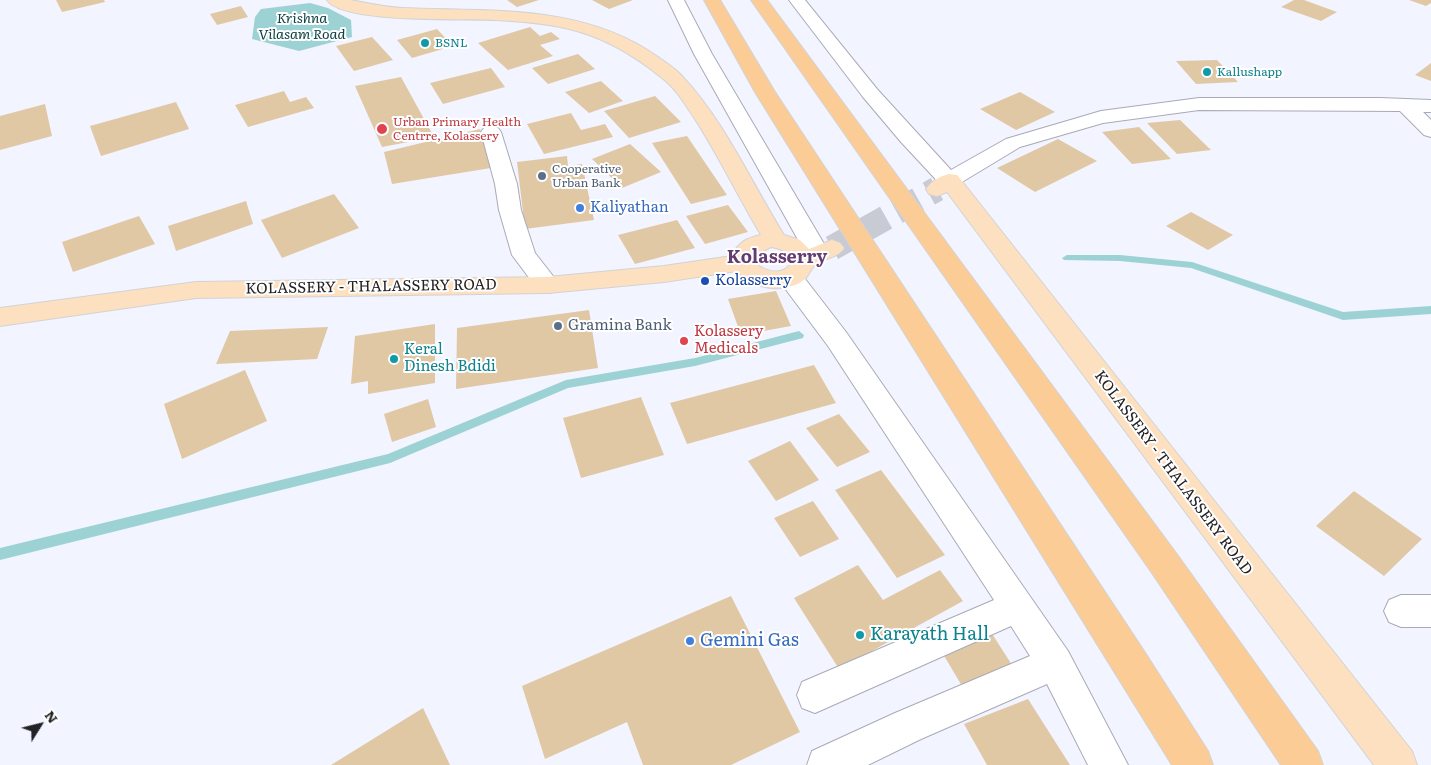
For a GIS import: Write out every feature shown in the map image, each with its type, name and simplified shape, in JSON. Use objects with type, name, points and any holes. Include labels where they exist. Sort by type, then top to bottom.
[{"type":"highway","points":[[712,0],[765,92],[1131,663],[1194,765]]},
{"type":"highway","points":[[759,0],[1164,563],[1304,765]]},
{"type":"main road","points":[[335,0],[363,9],[395,12],[500,15],[543,19],[587,28],[630,45],[677,81],[697,108],[776,240]]},
{"type":"main road","name":"KOLASSERY - THALASSERY ROAD","points":[[943,185],[1398,765]]},
{"type":"main road","points":[[776,240],[790,244],[811,260],[770,280],[751,274],[742,262],[743,255],[753,244],[776,240]]},
{"type":"main road","name":"KOLASSERY - THALASSERY ROAD","points":[[0,317],[196,290],[548,285],[664,274],[742,262]]},
{"type":"street","points":[[676,0],[811,260],[837,339],[1018,606],[1054,663],[1108,765]]},
{"type":"street","points":[[798,0],[866,90],[921,153],[943,185],[1013,144],[1101,117],[1199,104],[1431,106]]},
{"type":"street","points":[[1405,105],[1431,131]]},
{"type":"street","points":[[491,132],[506,184],[510,210],[524,255],[548,285]]},
{"type":"street","points":[[815,695],[1018,606]]},
{"type":"street","points":[[826,765],[908,726],[1054,663]]},
{"type":"water","name":"Krishna Vilasam Road","points":[[310,3],[328,8],[351,20],[352,37],[299,51],[252,39],[255,17],[261,9]]},
{"type":"building","points":[[56,0],[104,0],[105,2],[62,12]]},
{"type":"building","points":[[507,0],[539,0],[517,7]]},
{"type":"building","points":[[592,0],[633,0],[609,9]]},
{"type":"building","points":[[1294,0],[1304,0],[1337,12],[1321,21],[1281,7]]},
{"type":"building","points":[[1409,0],[1431,0],[1431,3],[1426,6]]},
{"type":"building","points":[[241,6],[248,17],[217,25],[210,14]]},
{"type":"building","points":[[530,27],[540,36],[551,32],[560,39],[540,45],[553,56],[508,70],[478,43]]},
{"type":"building","name":"BSNL","points":[[437,29],[453,46],[412,58],[397,40]]},
{"type":"building","points":[[372,37],[393,60],[354,71],[336,46]]},
{"type":"building","points":[[578,54],[595,69],[548,84],[532,68]]},
{"type":"building","name":"Kallushapp","points":[[1217,60],[1238,82],[1196,84],[1176,61]]},
{"type":"building","points":[[1431,63],[1431,81],[1415,75]]},
{"type":"building","points":[[491,68],[505,87],[443,104],[430,83]]},
{"type":"building","points":[[401,77],[434,137],[382,147],[355,86]]},
{"type":"building","points":[[601,81],[623,101],[589,113],[565,92]]},
{"type":"building","points":[[284,91],[290,102],[306,97],[314,108],[248,127],[235,105]]},
{"type":"building","points":[[1020,92],[1055,112],[1016,130],[980,109]]},
{"type":"building","points":[[655,96],[681,122],[629,138],[604,111]]},
{"type":"building","points":[[176,102],[189,129],[101,156],[90,126]]},
{"type":"building","points":[[45,104],[52,136],[0,150],[0,116]]},
{"type":"building","points":[[571,113],[581,130],[605,124],[613,137],[544,154],[527,124]]},
{"type":"building","points":[[1180,120],[1211,150],[1177,154],[1147,123]]},
{"type":"building","points":[[1139,127],[1171,159],[1132,164],[1102,132]]},
{"type":"building","points":[[480,129],[491,168],[392,184],[384,152]]},
{"type":"building","points":[[687,136],[727,195],[691,204],[652,143]]},
{"type":"building","points":[[1058,139],[1097,161],[1035,192],[997,168]]},
{"type":"building","points":[[630,144],[661,172],[622,188],[592,159]]},
{"type":"building","points":[[567,156],[568,166],[582,164],[594,220],[525,229],[517,162]]},
{"type":"building","points":[[334,194],[359,228],[282,258],[261,220]]},
{"type":"building","points":[[246,201],[253,224],[176,251],[168,226]]},
{"type":"building","points":[[728,205],[748,232],[705,244],[686,216]]},
{"type":"building","points":[[1191,212],[1233,235],[1208,250],[1166,226]]},
{"type":"building","points":[[139,216],[155,244],[73,272],[62,242]]},
{"type":"building","points":[[677,220],[695,248],[635,264],[618,235]]},
{"type":"building","points":[[776,291],[791,326],[741,335],[728,299]]},
{"type":"building","points":[[589,310],[598,368],[456,389],[457,328]]},
{"type":"building","name":"Keral Dinesh Bdidi","points":[[435,324],[435,383],[368,394],[368,381],[351,384],[355,336]]},
{"type":"building","points":[[328,327],[317,359],[216,364],[230,331]]},
{"type":"building","points":[[814,365],[836,403],[687,444],[670,403]]},
{"type":"building","points":[[245,370],[267,421],[182,459],[164,404]]},
{"type":"building","points":[[641,397],[664,455],[581,478],[563,418]]},
{"type":"building","points":[[428,399],[436,427],[392,442],[384,414]]},
{"type":"building","points":[[839,414],[870,452],[837,467],[806,428]]},
{"type":"building","points":[[790,441],[819,480],[776,501],[748,461]]},
{"type":"building","points":[[881,470],[945,555],[897,578],[835,490]]},
{"type":"building","points":[[1354,491],[1422,539],[1384,576],[1316,526]]},
{"type":"building","points":[[813,501],[839,539],[800,557],[774,518]]},
{"type":"building","name":"Karayath Hall","points":[[858,565],[883,600],[940,570],[963,601],[839,669],[794,598]]},
{"type":"building","name":"Gemini Gas","points":[[731,596],[800,732],[731,765],[643,765],[627,722],[545,759],[522,686]]},
{"type":"building","points":[[989,629],[1012,665],[962,686],[940,649]]},
{"type":"building","points":[[1028,699],[1070,765],[987,765],[964,724]]},
{"type":"building","points":[[423,708],[450,765],[331,765]]},
{"type":"waterway","points":[[1067,258],[1120,258],[1192,265],[1343,316],[1431,310]]},
{"type":"waterway","points":[[0,554],[390,458],[566,384],[695,362],[799,335]]},
{"type":"tunnel","points":[[832,248],[937,189]]},
{"type":"place","name":"BSNL","points":[[425,43]]},
{"type":"place","name":"Kallushapp","points":[[1207,72]]},
{"type":"place","name":"Urban Primary Health Centrre, Kolassery","points":[[382,129]]},
{"type":"place","name":"Cooperative Urban Bank","points":[[542,176]]},
{"type":"place","name":"Kaliyathan","points":[[580,208]]},
{"type":"place","name":"Kolasserry","points":[[705,281]]},
{"type":"place","name":"Gramina Bank","points":[[558,326]]},
{"type":"place","name":"Kolassery Medicals","points":[[684,341]]},
{"type":"place","name":"Keral Dinesh Bdidi","points":[[394,359]]},
{"type":"place","name":"Karayath Hall","points":[[860,635]]},
{"type":"place","name":"Gemini Gas","points":[[690,641]]},
{"type":"district","name":"Kolasserry","points":[[777,258]]}]
